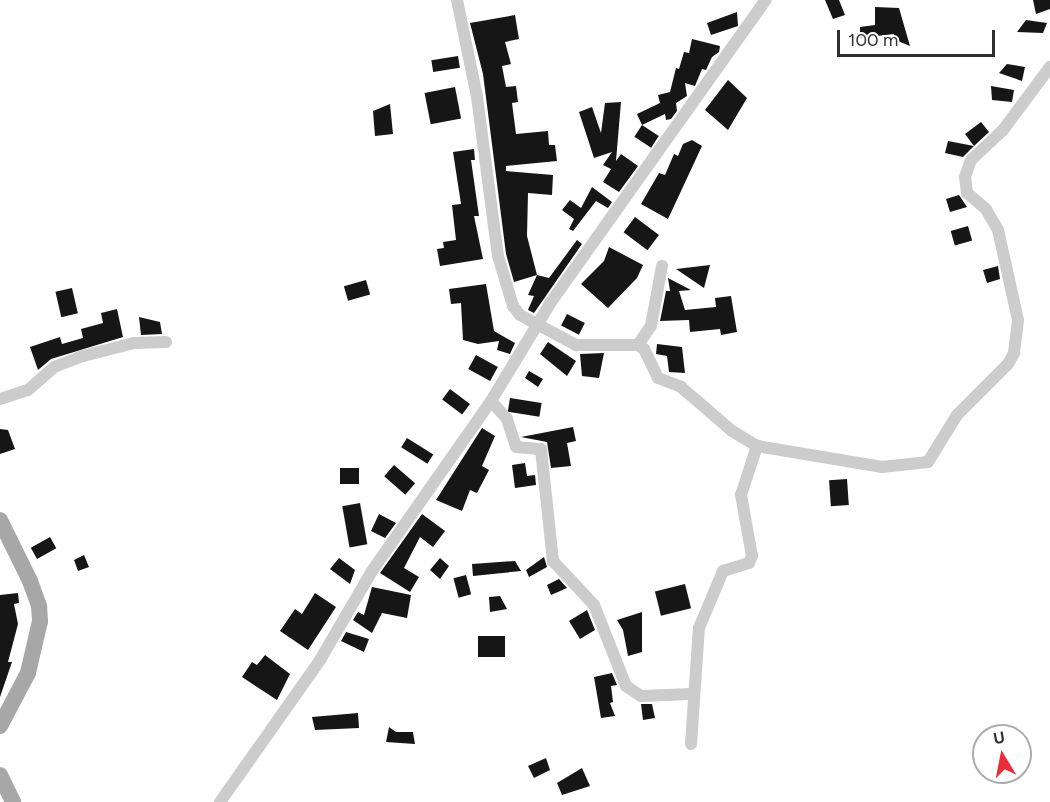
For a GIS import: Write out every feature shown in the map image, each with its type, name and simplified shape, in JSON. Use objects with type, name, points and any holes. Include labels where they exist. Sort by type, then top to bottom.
[{"type":"main road","points":[[0,520],[30,581],[39,606],[39,621],[23,686],[0,726]]},
{"type":"main road","points":[[0,775],[13,802]]},
{"type":"street","points":[[457,0],[477,97],[498,256],[513,306],[537,328],[576,345],[638,345],[644,349],[658,378],[681,387],[732,431],[757,446],[882,467],[924,464],[931,460],[957,415],[1008,364],[1017,336],[1015,301],[998,230],[986,209],[967,193],[965,177],[971,160],[1003,130],[1050,67]]},
{"type":"street","points":[[220,802],[320,660],[372,571],[490,402],[551,302],[766,0]]},
{"type":"street","points":[[638,345],[651,326],[662,266]]},
{"type":"street","points":[[0,399],[28,390],[54,367],[83,356],[134,343],[166,342]]},
{"type":"street","points":[[490,402],[507,418],[516,447],[541,449],[553,561],[594,605],[626,686],[641,696],[692,694]]},
{"type":"street","points":[[691,744],[696,642],[705,614],[723,571],[749,563],[752,556],[741,495],[757,446]]},
{"type":"building","points":[[825,0],[839,0],[845,15],[833,19]]},
{"type":"building","points":[[1033,0],[1050,0],[1050,9],[1036,14]]},
{"type":"building","points":[[875,7],[899,8],[910,46],[893,39],[894,34],[860,38],[860,27],[875,25]]},
{"type":"building","points":[[737,12],[738,26],[711,35],[707,23]]},
{"type":"building","points":[[515,15],[519,39],[505,42],[511,64],[502,66],[506,87],[516,86],[518,102],[512,103],[516,134],[548,131],[549,145],[555,145],[557,161],[506,166],[506,171],[553,175],[552,195],[528,193],[527,236],[537,275],[514,282],[506,254],[483,74],[470,23]]},
{"type":"building","points":[[1026,20],[1047,23],[1043,33],[1017,32]]},
{"type":"building","points":[[692,39],[720,46],[719,52],[712,57],[706,70],[702,69],[695,86],[685,83],[687,96],[676,103],[677,111],[671,119],[666,120],[665,114],[642,125],[637,114],[660,103],[658,95],[670,92],[676,68],[679,69],[684,52],[689,53]]},
{"type":"building","points":[[458,56],[460,68],[433,72],[431,60]]},
{"type":"building","points":[[1007,64],[1025,67],[1022,81],[999,73]]},
{"type":"building","points":[[728,80],[747,98],[728,130],[705,110]]},
{"type":"building","points":[[991,86],[1014,90],[1012,102],[992,100]]},
{"type":"building","points":[[455,87],[461,118],[431,124],[425,93]]},
{"type":"building","points":[[621,102],[616,161],[621,154],[638,166],[619,192],[603,182],[611,169],[603,165],[612,152],[594,158],[579,112],[592,107],[601,133],[605,103]]},
{"type":"building","points":[[390,104],[393,134],[375,136],[373,111]]},
{"type":"building","points":[[981,122],[989,132],[974,146],[965,134]]},
{"type":"building","points":[[642,125],[659,136],[651,148],[634,137]]},
{"type":"building","points":[[692,140],[702,146],[668,219],[641,204],[659,173],[665,175],[674,154],[678,156],[683,144]]},
{"type":"building","points":[[948,141],[974,146],[963,157],[945,153]]},
{"type":"building","points":[[474,149],[475,160],[471,160],[479,216],[474,216],[483,259],[440,266],[437,249],[444,248],[443,242],[456,240],[452,205],[461,204],[453,152]]},
{"type":"building","points":[[592,187],[612,202],[608,208],[596,201],[573,231],[569,229],[574,219],[562,210],[570,200],[581,208]]},
{"type":"building","points":[[959,195],[967,207],[950,212],[946,199]]},
{"type":"building","points":[[635,217],[659,235],[648,250],[624,232]]},
{"type":"building","points":[[968,226],[972,240],[955,245],[951,231]]},
{"type":"building","points":[[577,240],[582,244],[534,313],[528,310],[534,296],[528,295],[537,275],[549,278]]},
{"type":"building","points":[[609,247],[643,265],[637,278],[608,308],[581,284],[604,261]]},
{"type":"building","points":[[710,265],[704,288],[676,269]]},
{"type":"building","points":[[998,266],[1000,279],[987,283],[983,270]]},
{"type":"building","points":[[668,278],[691,290],[679,291],[685,310],[716,307],[715,298],[731,296],[737,332],[721,335],[720,329],[690,332],[689,320],[660,321],[666,291],[670,291]]},
{"type":"building","points":[[366,280],[370,294],[348,301],[344,286]]},
{"type":"building","points":[[486,284],[494,331],[515,343],[510,354],[497,350],[499,341],[478,344],[463,340],[461,303],[451,304],[449,289]]},
{"type":"building","points":[[72,288],[78,313],[61,317],[55,292]]},
{"type":"building","points":[[117,309],[123,337],[51,359],[38,370],[30,347],[60,337],[62,344],[83,338],[81,329],[103,323],[101,313]]},
{"type":"building","points":[[567,314],[585,323],[579,335],[561,326]]},
{"type":"building","points":[[139,317],[160,322],[162,334],[141,335]]},
{"type":"building","points":[[548,342],[576,361],[567,376],[540,354]]},
{"type":"building","points":[[657,344],[682,347],[685,373],[669,372],[667,356],[656,354]]},
{"type":"building","points":[[604,353],[599,378],[582,376],[580,354]]},
{"type":"building","points":[[476,355],[498,367],[490,381],[468,369]]},
{"type":"building","points":[[529,371],[543,379],[538,387],[525,378]]},
{"type":"building","points":[[450,389],[470,404],[462,414],[442,399]]},
{"type":"building","points":[[510,398],[542,403],[539,417],[508,412]]},
{"type":"building","points":[[573,427],[576,441],[567,443],[571,466],[551,468],[547,442],[521,437]]},
{"type":"building","points":[[482,428],[495,436],[482,466],[489,470],[477,493],[470,490],[462,511],[436,500]]},
{"type":"building","points":[[0,429],[8,430],[15,449],[0,454]]},
{"type":"building","points":[[407,438],[433,454],[427,464],[401,447]]},
{"type":"building","points":[[525,463],[527,476],[535,475],[536,485],[515,488],[512,465]]},
{"type":"building","points":[[394,465],[415,483],[405,495],[384,476]]},
{"type":"building","points":[[340,468],[359,468],[359,484],[340,484]]},
{"type":"building","points":[[847,479],[849,505],[831,506],[829,480]]},
{"type":"building","points":[[360,503],[367,544],[350,547],[342,506]]},
{"type":"building","points":[[379,514],[396,523],[385,538],[371,531]]},
{"type":"building","points":[[422,514],[445,531],[433,547],[420,537],[404,568],[419,577],[410,592],[380,573]]},
{"type":"building","points":[[50,537],[56,548],[37,559],[31,548]]},
{"type":"building","points":[[84,555],[89,567],[78,571],[74,560]]},
{"type":"building","points":[[544,557],[547,567],[529,577],[526,570]]},
{"type":"building","points":[[339,558],[355,570],[350,584],[330,569]]},
{"type":"building","points":[[440,558],[449,566],[440,579],[430,570]]},
{"type":"building","points":[[515,561],[521,571],[473,576],[472,564]]},
{"type":"building","points":[[466,575],[471,594],[459,598],[453,578]]},
{"type":"building","points":[[559,579],[567,588],[551,595],[547,585]]},
{"type":"building","points":[[685,584],[691,608],[661,616],[655,591]]},
{"type":"building","points":[[372,587],[411,595],[407,618],[382,613],[372,633],[353,620],[358,612],[364,615]]},
{"type":"building","points":[[18,593],[19,603],[14,604],[18,624],[8,662],[12,662],[0,697],[0,595]]},
{"type":"building","points":[[315,593],[336,607],[308,650],[280,631],[295,609],[302,614]]},
{"type":"building","points":[[500,596],[507,609],[490,612],[489,597]]},
{"type":"building","points":[[587,610],[595,630],[580,639],[569,621]]},
{"type":"building","points":[[642,612],[642,652],[628,656],[623,630],[617,620]]},
{"type":"building","points":[[346,632],[369,639],[364,652],[341,641]]},
{"type":"building","points":[[478,636],[505,636],[505,657],[478,657]]},
{"type":"building","points":[[265,655],[290,674],[277,700],[242,677],[252,662],[257,665]]},
{"type":"building","points":[[612,673],[617,685],[611,686],[613,702],[610,703],[615,716],[601,718],[594,677]]},
{"type":"building","points":[[641,704],[652,704],[655,718],[643,720]]},
{"type":"building","points":[[358,713],[359,728],[315,730],[312,717]]},
{"type":"building","points":[[389,727],[396,732],[413,732],[415,744],[386,742]]},
{"type":"building","points":[[546,758],[550,770],[534,778],[528,766]]},
{"type":"building","points":[[582,768],[590,786],[562,795],[557,783]]}]
